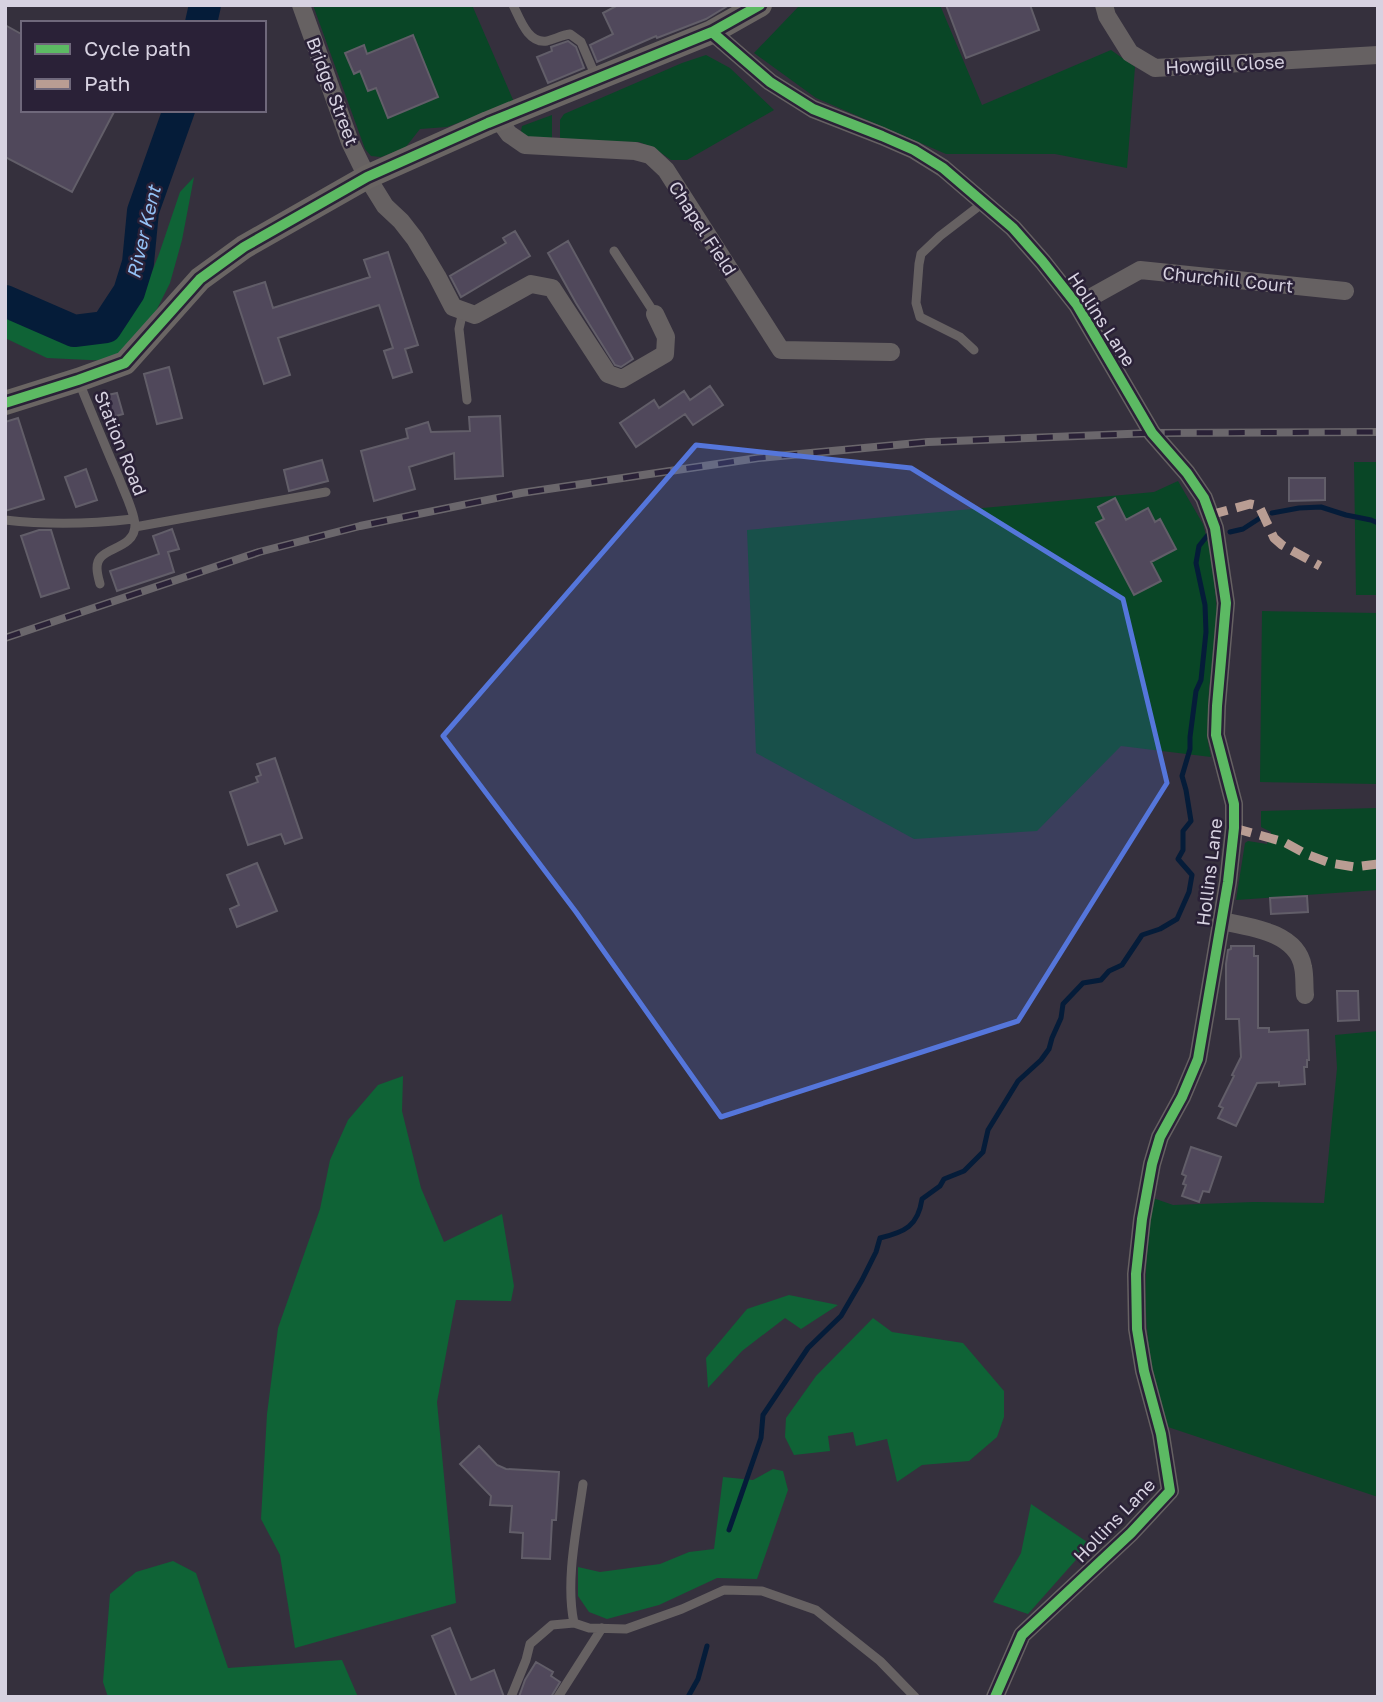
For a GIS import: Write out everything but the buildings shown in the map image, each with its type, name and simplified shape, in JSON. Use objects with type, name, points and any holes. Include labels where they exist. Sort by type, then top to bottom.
[{"type":"street","name":"Bridge Street","points":[[300,5],[350,142],[367,177],[385,206],[415,239],[453,307],[463,311]]},
{"type":"street","points":[[5,403],[125,363],[200,279],[244,247],[367,177],[498,119],[712,33],[760,5]]},
{"type":"street","name":"Howgill Close","points":[[1104,5],[1107,16],[1130,53],[1155,68],[1378,55]]},
{"type":"street","name":"Hollins Lane","points":[[712,33],[770,82],[813,109],[914,150],[943,168],[1013,228],[1077,305],[1152,433],[1187,473],[1204,498],[1214,528],[1227,603],[1216,735],[1234,804],[1234,828],[1222,920],[1198,1059],[1182,1097],[1160,1137],[1152,1164],[1136,1274],[1139,1339],[1144,1371],[1161,1434],[1170,1490],[1131,1533],[1022,1635],[995,1697]]},
{"type":"street","name":"Chapel Field","points":[[498,119],[509,134],[525,145],[635,151],[650,155],[666,170],[782,350],[891,352]]},
{"type":"street","name":"Churchill Court","points":[[1077,305],[1140,270],[1345,291]]},
{"type":"street","points":[[463,311],[475,315],[531,284],[552,288],[608,374],[622,379],[665,354],[666,337],[655,314]]},
{"type":"street","points":[[1222,920],[1278,936],[1296,948],[1303,965],[1305,995]]},
{"type":"lane","points":[[513,5],[526,30],[536,39],[547,41],[570,34],[579,39],[597,79]]},
{"type":"lane","points":[[974,350],[960,337],[920,317],[916,303],[921,254],[983,203]]},
{"type":"lane","points":[[614,251],[655,314]]},
{"type":"lane","points":[[463,311],[459,329],[467,400]]},
{"type":"lane","name":"Station Road","points":[[78,380],[130,505],[134,523]]},
{"type":"lane","points":[[5,520],[134,523],[326,492]]},
{"type":"lane","points":[[100,584],[97,573],[101,557],[123,545],[131,536],[134,523]]},
{"type":"lane","points":[[574,1623],[571,1610],[572,1573],[583,1484]]},
{"type":"lane","points":[[511,1697],[530,1644],[552,1625],[574,1623],[589,1628],[626,1629],[682,1609],[724,1590],[762,1591],[816,1611],[880,1661],[915,1697]]},
{"type":"lane","points":[[558,1697],[602,1628]]},
{"type":"highlighted area","points":[[696,445],[911,468],[1123,599],[1167,783],[1018,1021],[721,1117],[576,912],[443,736]]},
{"type":"green space","points":[[313,5],[472,5],[514,102],[447,127],[420,129],[405,148],[381,157],[371,156],[365,149]]},
{"type":"green space","points":[[800,5],[940,5],[982,105],[1111,50],[1135,67],[1127,168],[1055,154],[946,154],[816,98],[754,53]]},
{"type":"green space","points":[[706,55],[730,68],[774,110],[687,160],[671,160],[654,148],[639,142],[560,141],[560,120],[564,114]]},
{"type":"green space","points":[[552,115],[552,138],[531,138],[521,131],[522,126]]},
{"type":"green space","points":[[194,177],[182,240],[170,283],[151,321],[111,361],[47,358],[5,338],[5,312],[26,326],[89,344],[105,336],[141,299],[180,192]]},
{"type":"green space","points":[[1354,462],[1378,462],[1378,595],[1356,595]]},
{"type":"green space","points":[[1178,481],[1203,524],[1212,558],[1218,623],[1209,688],[1207,737],[1211,757],[1121,746],[1037,831],[914,839],[756,753],[747,530],[1154,492]]},
{"type":"green space","points":[[1262,611],[1378,613],[1378,784],[1260,782]]},
{"type":"green space","points":[[1378,808],[1378,890],[1236,900],[1245,843],[1248,841],[1267,844],[1271,832],[1261,827],[1261,811]]},
{"type":"green space","points":[[1378,1031],[1378,1497],[1168,1427],[1151,1363],[1146,1295],[1153,1198],[1173,1205],[1324,1203],[1337,1068],[1335,1035]]},
{"type":"green space","points":[[403,1076],[402,1111],[421,1188],[444,1242],[502,1214],[514,1286],[511,1301],[456,1300],[437,1402],[456,1603],[295,1648],[280,1555],[261,1519],[267,1414],[278,1328],[320,1209],[330,1160],[348,1120],[378,1085]]},
{"type":"green space","points":[[789,1295],[838,1305],[801,1329],[785,1318],[742,1351],[708,1388],[706,1358],[747,1309]]},
{"type":"green space","points":[[873,1318],[892,1332],[963,1343],[1004,1391],[1004,1417],[997,1437],[969,1461],[922,1465],[897,1482],[887,1439],[856,1446],[853,1432],[828,1436],[830,1451],[794,1455],[785,1437],[786,1418],[816,1376]]},
{"type":"green space","points":[[773,1469],[783,1471],[788,1490],[757,1579],[717,1578],[659,1605],[607,1619],[589,1612],[578,1596],[578,1567],[600,1572],[660,1564],[689,1552],[714,1549],[723,1477],[753,1480]]},
{"type":"green space","points":[[1031,1504],[1090,1544],[1028,1614],[993,1602],[1021,1553]]},
{"type":"green space","points":[[173,1561],[196,1573],[228,1668],[342,1660],[358,1697],[108,1697],[103,1682],[110,1594],[136,1572]]},
{"type":"waterway","name":"River Kent","points":[[201,21],[205,5]]},
{"type":"waterway","name":"River Kent","points":[[5,301],[74,331],[106,327],[129,292],[138,263],[143,211],[178,112]]},
{"type":"waterway","points":[[1272,513],[1321,507],[1378,523]]},
{"type":"waterway","points":[[1230,532],[1243,529],[1260,518]]},
{"type":"waterway","points":[[729,1530],[761,1438],[763,1415],[808,1348],[841,1316],[862,1280],[880,1238],[897,1233],[914,1222],[922,1199],[940,1186],[944,1179],[964,1171],[983,1152],[988,1130],[1018,1081],[1049,1049],[1061,1018],[1063,1004],[1083,983],[1101,980],[1109,971],[1122,965],[1142,935],[1177,919],[1189,892],[1192,875],[1178,859],[1183,850],[1183,831],[1191,821],[1182,776],[1190,749],[1196,691],[1201,680],[1206,632],[1205,605],[1196,563],[1199,546],[1207,536]]},
{"type":"waterway","points":[[688,1697],[698,1679],[707,1646]]},
{"type":"railway","points":[[5,638],[259,552],[360,526],[521,493],[758,458],[928,442],[1152,433],[1378,432]]},
{"type":"marked path","points":[[1210,515],[1250,504],[1259,506],[1274,538],[1320,566]]},
{"type":"marked path","points":[[1234,828],[1284,842],[1330,863],[1355,867],[1378,864]]},
{"type":"cycle path","points":[[5,403],[125,363],[200,279],[244,247],[367,177],[488,123],[712,32],[760,5]]},
{"type":"cycle path","points":[[712,32],[770,82],[813,109],[914,150],[943,168],[1013,228],[1077,305],[1152,433],[1187,473],[1204,498],[1215,528],[1226,603],[1216,735],[1234,804],[1234,828],[1228,882],[1198,1059],[1182,1097],[1160,1137],[1152,1164],[1136,1274],[1137,1329],[1144,1371],[1161,1434],[1170,1491],[1131,1533],[1022,1635],[995,1697]]}]
